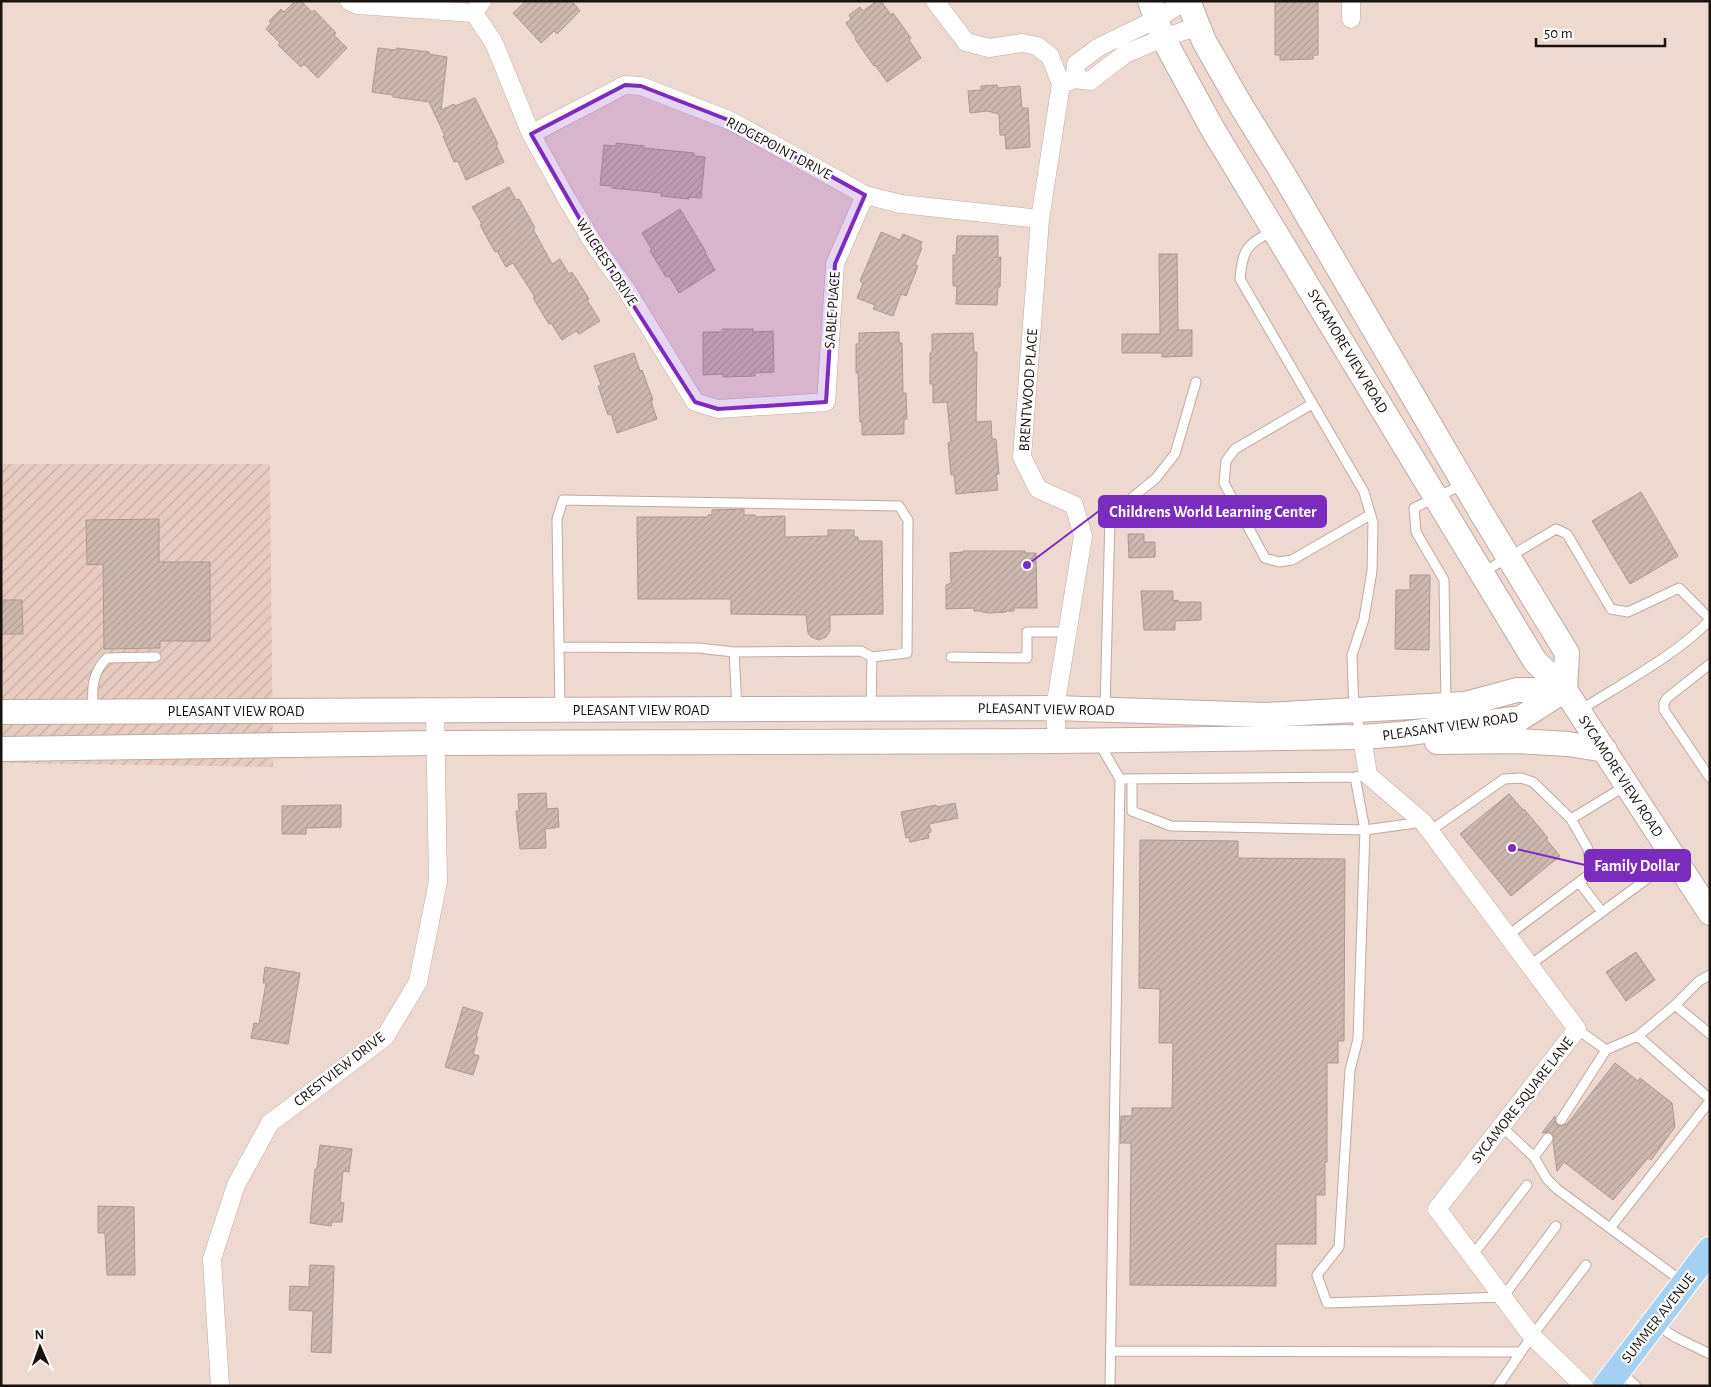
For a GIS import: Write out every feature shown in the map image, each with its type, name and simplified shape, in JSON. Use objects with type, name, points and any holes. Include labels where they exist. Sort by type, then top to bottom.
[{"type":"main road","points":[[1187,1],[1204,40],[1238,99],[1464,484],[1566,653],[1566,690]]},
{"type":"main road","name":"SYCAMORE VIEW ROAD","points":[[1156,20],[1212,128],[1535,661],[1566,690],[1675,859],[1700,891],[1710,913]]},
{"type":"main road","points":[[1274,230],[1305,211]]},
{"type":"main road","name":"PLEASANT VIEW ROAD","points":[[1,712],[1055,708],[1266,714],[1465,704],[1517,690],[1566,690]]},
{"type":"main road","name":"PLEASANT VIEW ROAD","points":[[1,749],[434,743],[1097,741],[1362,737],[1402,734],[1521,718],[1566,690]]},
{"type":"main road","points":[[737,709],[737,742]]},
{"type":"main road","points":[[1402,734],[1424,742],[1518,741],[1568,744],[1605,750]]},
{"type":"main road","name":"SUMMER AVENUE","points":[[1620,1380],[1655,1323],[1710,1251]]},
{"type":"street","points":[[350,1],[357,5],[478,7]]},
{"type":"street","points":[[935,1],[966,42],[989,48],[1022,43],[1037,46],[1050,56],[1068,82]]},
{"type":"street","name":"BRENTWOOD PLACE","points":[[1057,741],[1055,708],[1083,536],[1074,505],[1038,489],[1022,457],[1040,219],[1068,82],[1076,64],[1099,47],[1156,20],[1187,1]]},
{"type":"street","points":[[1351,19],[1352,1]]},
{"type":"street","name":"WILCREST DRIVE","points":[[478,7],[531,134],[585,229],[626,289],[695,402],[718,409],[826,402]]},
{"type":"street","name":"BRENTWOOD PLACE","points":[[1156,20],[1198,26]]},
{"type":"street","name":"RIDGEPOINT DRIVE","points":[[531,134],[625,85],[641,86],[731,121],[865,195],[901,204],[1040,219]]},
{"type":"street","name":"SABLE PLACE","points":[[826,402],[835,264],[865,195]]},
{"type":"street","name":"CRESTVIEW DRIVE","points":[[220,1386],[212,1259],[236,1185],[270,1123],[385,1037],[418,982],[438,881],[434,743],[435,710]]},
{"type":"street","points":[[1362,737],[1362,776]]},
{"type":"street","name":"SYCAMORE SQUARE LANE","points":[[1362,776],[1427,827],[1577,1030],[1437,1209],[1532,1336],[1584,1386]]},
{"type":"lane","points":[[1274,230],[1253,242],[1242,258],[1240,279],[1364,492],[1373,523],[1372,571],[1364,619],[1352,656],[1354,711],[1362,737]]},
{"type":"lane","points":[[1105,709],[1110,516],[1156,478],[1174,454],[1196,382]]},
{"type":"lane","points":[[1312,404],[1235,449],[1226,461],[1224,483],[1265,558],[1279,562],[1292,560],[1370,515]]},
{"type":"lane","points":[[1446,704],[1444,580],[1416,532],[1414,508],[1464,484]]},
{"type":"lane","points":[[559,648],[698,648],[734,652],[861,651],[872,657],[907,653],[908,520],[899,506],[563,500],[557,519],[559,648],[560,710]]},
{"type":"lane","points":[[1482,573],[1556,529],[1567,534],[1611,609],[1628,612],[1678,588],[1710,620],[1696,635],[1678,648],[1579,711]]},
{"type":"lane","points":[[952,658],[1027,658],[1027,632],[1067,632]]},
{"type":"lane","points":[[734,652],[737,709]]},
{"type":"lane","points":[[93,712],[93,680],[101,663],[107,658],[156,657]]},
{"type":"lane","points":[[871,708],[872,657]]},
{"type":"lane","points":[[1710,664],[1667,698],[1664,704],[1664,710],[1710,778]]},
{"type":"lane","points":[[1097,741],[1120,779],[1110,1386]]},
{"type":"lane","points":[[1120,779],[1362,776],[1365,830],[1358,1039],[1350,1070],[1339,1247],[1317,1275],[1327,1303],[1503,1297],[1556,1226]]},
{"type":"lane","points":[[1132,779],[1132,811],[1171,826],[1365,830],[1427,827],[1504,779],[1521,778],[1533,782],[1571,819],[1588,849],[1591,873],[1507,936]]},
{"type":"lane","points":[[1571,819],[1627,785]]},
{"type":"lane","points":[[1530,965],[1675,859]]},
{"type":"lane","points":[[1579,882],[1602,912]]},
{"type":"lane","points":[[1560,1120],[1606,1050],[1638,1036],[1675,1006],[1694,986],[1710,975]]},
{"type":"lane","points":[[1675,1006],[1710,1034]]},
{"type":"lane","points":[[1577,1030],[1606,1050]]},
{"type":"lane","points":[[1610,1228],[1710,1100],[1638,1036]]},
{"type":"lane","points":[[1501,1126],[1534,1157],[1547,1179],[1557,1189],[1685,1284]]},
{"type":"lane","points":[[1534,1157],[1548,1138]]},
{"type":"lane","points":[[1472,1256],[1527,1185]]},
{"type":"lane","points":[[1498,1386],[1532,1336],[1586,1265]]},
{"type":"lane","points":[[1655,1323],[1675,1337],[1710,1354]]},
{"type":"lane","points":[[1111,1352],[1521,1352]]},
{"type":"highlighted area","points":[[625,85],[641,86],[731,121],[865,195],[835,264],[826,402],[718,409],[695,402],[594,244],[531,134]]},
{"type":"shaded area","points":[[1,464],[270,464],[273,767],[1,763]]},
{"type":"building","points":[[295,1],[301,1],[312,12],[314,10],[336,33],[334,35],[347,48],[318,78],[304,64],[301,67],[278,45],[280,43],[266,29],[271,23],[269,21],[281,9],[284,12]]},
{"type":"building","points":[[526,1],[572,1],[580,11],[557,34],[554,31],[541,43],[513,13]]},
{"type":"building","points":[[877,1],[881,1],[891,15],[893,13],[911,38],[909,40],[921,58],[887,82],[855,39],[846,23],[851,19],[849,15],[860,7],[863,11]]},
{"type":"building","points":[[1275,1],[1318,1],[1318,55],[1313,55],[1313,59],[1280,60],[1280,55],[1275,55]]},
{"type":"building","points":[[378,48],[429,52],[429,54],[447,57],[441,110],[475,98],[498,144],[496,145],[504,162],[466,180],[458,161],[454,162],[443,136],[445,136],[429,102],[372,92]]},
{"type":"building","points":[[997,85],[998,88],[1020,86],[1022,108],[1028,108],[1030,147],[1006,149],[1005,135],[1000,135],[999,114],[987,111],[970,113],[968,91],[981,90],[981,86]]},
{"type":"building","points":[[616,143],[694,153],[694,156],[705,157],[701,198],[689,197],[689,199],[661,196],[661,193],[600,185],[604,145],[616,146]]},
{"type":"building","points":[[509,187],[516,200],[519,199],[552,264],[560,259],[569,274],[572,272],[600,321],[579,334],[576,331],[562,340],[551,323],[549,324],[533,298],[535,297],[513,263],[506,267],[480,225],[482,224],[472,207]]},
{"type":"building","points":[[680,209],[715,270],[679,293],[669,276],[666,277],[650,251],[652,250],[642,233]]},
{"type":"building","points":[[881,232],[900,240],[903,234],[922,242],[920,247],[922,248],[915,265],[918,266],[906,296],[901,294],[893,316],[873,309],[875,305],[857,298],[863,283],[860,281]]},
{"type":"building","points":[[957,236],[998,236],[998,258],[1001,257],[997,305],[956,304],[957,286],[953,286],[953,255],[956,255]]},
{"type":"building","points":[[1159,254],[1177,254],[1178,330],[1192,330],[1192,356],[1162,357],[1162,353],[1122,353],[1122,334],[1160,334]]},
{"type":"building","points":[[722,329],[753,329],[753,332],[773,331],[774,372],[755,373],[755,376],[723,377],[723,374],[703,375],[703,332],[722,332]]},
{"type":"building","points":[[899,332],[899,343],[902,343],[903,393],[906,393],[907,419],[904,419],[904,434],[862,435],[858,373],[856,373],[856,344],[859,344],[859,333]]},
{"type":"building","points":[[973,333],[974,352],[977,352],[976,422],[991,421],[992,439],[996,439],[999,474],[996,474],[998,490],[956,494],[954,475],[951,475],[948,443],[951,442],[947,402],[933,403],[933,384],[930,384],[932,334]]},
{"type":"building","points":[[634,353],[653,400],[651,401],[657,419],[617,433],[611,414],[608,415],[598,386],[601,385],[594,366]]},
{"type":"building","points":[[1641,492],[1678,556],[1630,584],[1592,521]]},
{"type":"building","points":[[744,509],[744,515],[755,515],[756,517],[785,516],[785,537],[828,536],[828,530],[854,530],[854,537],[858,537],[858,541],[882,541],[883,614],[830,615],[830,631],[826,637],[819,640],[811,637],[808,633],[806,615],[731,614],[731,599],[638,599],[637,517],[708,517],[708,515],[712,515],[712,510]]},
{"type":"building","points":[[159,519],[159,562],[210,562],[210,641],[160,641],[160,648],[104,649],[103,564],[87,565],[86,520]]},
{"type":"building","points":[[1128,534],[1144,534],[1144,542],[1155,542],[1155,557],[1129,558]]},
{"type":"building","points":[[963,551],[1025,551],[1025,553],[1036,553],[1037,608],[1014,608],[1014,611],[989,613],[974,611],[974,608],[946,609],[946,585],[951,583],[950,553]]},
{"type":"building","points":[[1410,575],[1430,575],[1429,650],[1395,649],[1396,590],[1410,590]]},
{"type":"building","points":[[1141,591],[1173,591],[1173,601],[1201,602],[1201,620],[1175,621],[1175,630],[1144,630]]},
{"type":"building","points":[[1,600],[22,600],[23,634],[1,634]]},
{"type":"building","points":[[546,793],[547,809],[558,808],[559,827],[545,829],[546,848],[520,849],[516,811],[519,811],[518,794]]},
{"type":"building","points":[[1509,794],[1548,838],[1546,839],[1560,856],[1511,896],[1460,834]]},
{"type":"building","points":[[955,803],[958,818],[929,824],[931,832],[928,833],[929,838],[910,842],[909,837],[906,838],[901,812]]},
{"type":"building","points":[[341,805],[341,827],[306,828],[306,834],[282,834],[282,806]]},
{"type":"building","points":[[1140,840],[1238,841],[1238,858],[1345,859],[1344,1041],[1338,1041],[1338,1063],[1327,1063],[1325,1195],[1316,1195],[1316,1244],[1276,1244],[1276,1286],[1130,1285],[1131,1143],[1120,1143],[1121,1116],[1132,1116],[1132,1108],[1172,1108],[1173,1043],[1159,1043],[1160,989],[1139,988]]},
{"type":"building","points":[[1636,952],[1655,980],[1626,1001],[1606,972]]},
{"type":"building","points":[[265,967],[300,973],[288,1044],[251,1038],[254,1023],[259,1024],[266,983],[263,983]]},
{"type":"building","points":[[463,1007],[483,1013],[473,1054],[479,1056],[473,1075],[445,1067]]},
{"type":"building","points":[[1615,1063],[1638,1081],[1640,1078],[1672,1103],[1675,1127],[1651,1160],[1648,1158],[1613,1200],[1564,1162],[1557,1171],[1553,1142],[1554,1136],[1549,1132],[1542,1133],[1555,1116],[1557,1125],[1567,1124]]},
{"type":"building","points":[[320,1145],[352,1149],[349,1172],[343,1171],[340,1202],[344,1203],[342,1222],[332,1222],[331,1226],[310,1223],[315,1169],[317,1169]]},
{"type":"building","points":[[98,1206],[134,1207],[135,1275],[107,1275],[105,1233],[98,1233]]},
{"type":"building","points":[[310,1265],[334,1266],[331,1353],[311,1352],[313,1311],[289,1310],[290,1286],[309,1287]]},
{"type":"place","name":"Childrens World Learning Center","points":[[1027,565]]},
{"type":"place","name":"Family Dollar","points":[[1512,848]]}]
